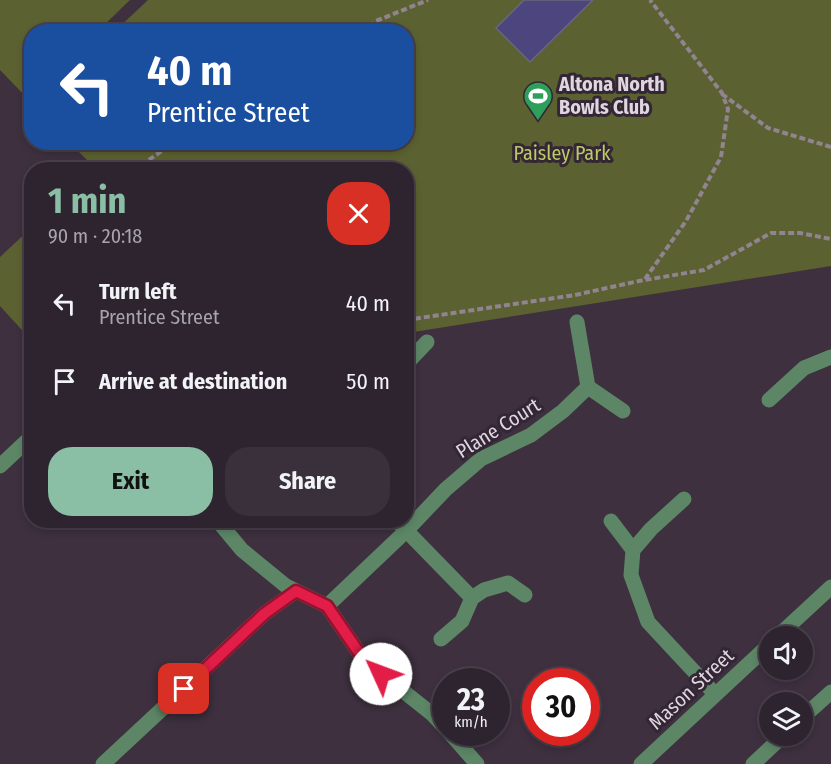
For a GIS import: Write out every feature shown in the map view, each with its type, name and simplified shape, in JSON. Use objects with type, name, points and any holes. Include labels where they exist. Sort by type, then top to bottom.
[{"type":"street","points":[[576,322],[588,387],[623,411]]},
{"type":"street","points":[[414,356],[427,342]]},
{"type":"street","points":[[769,400],[804,368],[831,357]]},
{"type":"street","name":"Plane Court","points":[[414,515],[481,459],[531,435],[563,411],[588,387]]},
{"type":"street","points":[[0,466],[24,444]]},
{"type":"street","points":[[684,499],[651,529],[633,550],[631,575],[648,622],[715,694]]},
{"type":"street","points":[[611,521],[633,550]]},
{"type":"street","points":[[224,528],[242,550],[286,586],[327,606],[364,660],[432,714]]},
{"type":"street","name":"Plane Court","points":[[327,606],[399,528]]},
{"type":"street","points":[[403,528],[472,598]]},
{"type":"street","points":[[441,639],[462,621],[472,598],[484,590],[508,583],[525,595]]},
{"type":"street","points":[[789,626],[831,587]]},
{"type":"street","points":[[103,764],[264,614],[296,591]]},
{"type":"street","name":"Mason Street","points":[[641,764],[759,654]]},
{"type":"street","points":[[813,708],[831,692]]},
{"type":"street","points":[[461,746],[477,764]]},
{"type":"street","points":[[753,764],[772,746]]},
{"type":"path","points":[[372,24],[428,0]]},
{"type":"path","points":[[650,0],[722,93],[768,128],[831,147]]},
{"type":"path","points":[[644,280],[686,221],[721,157],[728,109],[722,93]]},
{"type":"path","points":[[146,162],[164,150]]},
{"type":"path","points":[[414,319],[575,295],[704,270],[771,233],[800,233],[831,239]]},
{"type":"green space","points":[[0,0],[130,0],[105,24],[24,24],[24,95],[0,70]]},
{"type":"green space","name":"Paisley Park","points":[[148,0],[831,0],[831,266],[414,332],[414,162],[89,162],[77,150],[414,150],[414,24],[122,24]]},
{"type":"green space","points":[[24,235],[24,332],[0,306],[0,257]]},
{"type":"building","points":[[524,0],[593,0],[530,62],[496,28]]},
{"type":"place","name":"Altona North Bowls Club","points":[[538,122]]},
{"type":"route","points":[[184,689],[264,614],[296,591],[327,606],[364,660],[381,674]]}]
